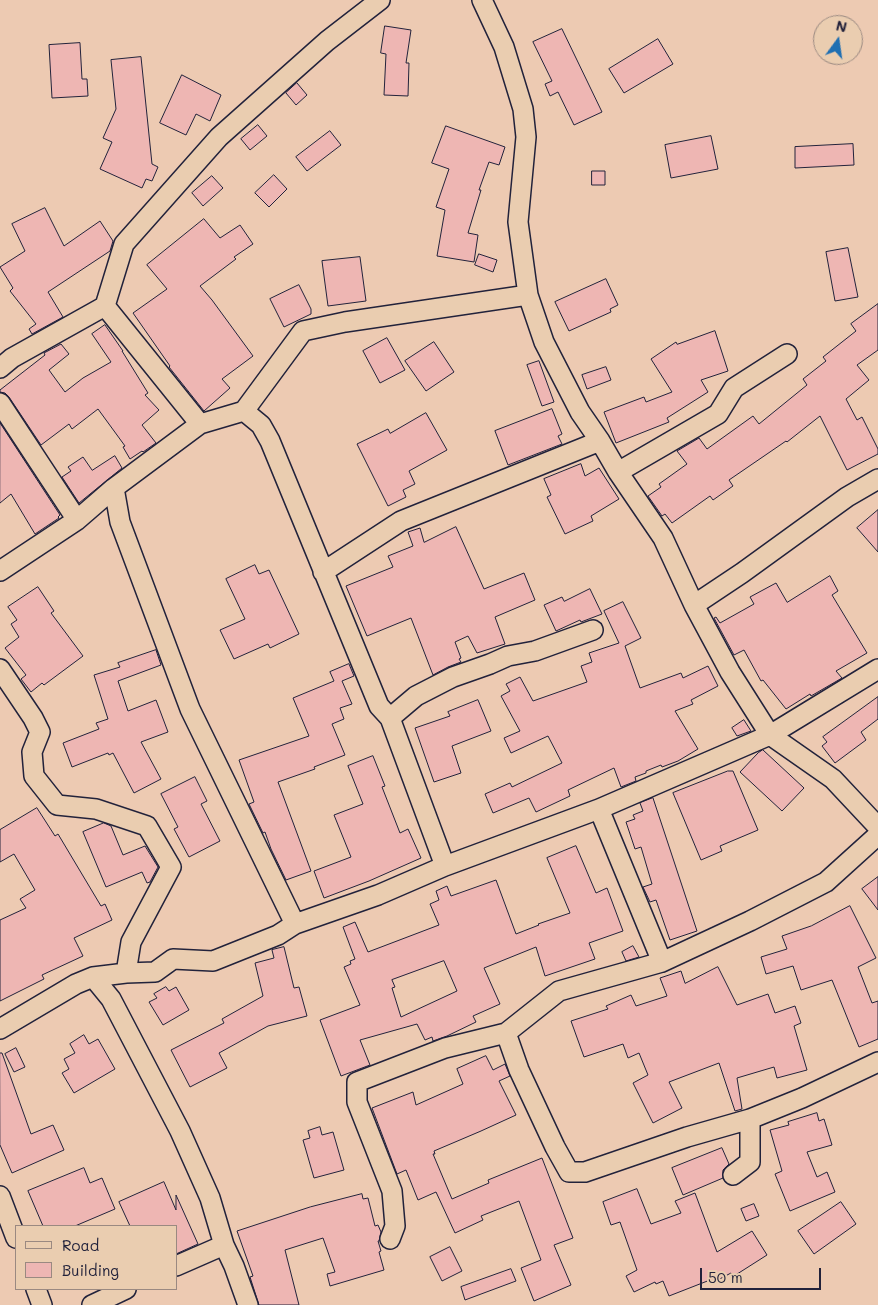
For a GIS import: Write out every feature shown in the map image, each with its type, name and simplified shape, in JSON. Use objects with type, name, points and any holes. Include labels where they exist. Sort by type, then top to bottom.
[{"type":"street","points":[[0,368],[12,358],[105,306],[124,244],[219,137],[327,41],[380,0]]},
{"type":"street","points":[[482,0],[504,47],[523,109],[526,136],[518,222],[528,296],[544,342],[580,412],[663,538],[694,605],[730,672],[770,735],[833,779],[878,828]]},
{"type":"street","points":[[0,571],[77,520],[114,488],[200,424],[244,411],[303,331],[345,322],[528,296]]},
{"type":"street","points":[[105,306],[200,424]]},
{"type":"street","points":[[618,472],[718,414],[734,388],[787,354]]},
{"type":"street","points":[[0,404],[77,520]]},
{"type":"street","points":[[244,411],[261,425],[270,441],[379,706],[390,718],[445,866]]},
{"type":"street","points":[[323,572],[401,521],[600,441]]},
{"type":"street","points":[[694,605],[742,573],[847,496],[878,479]]},
{"type":"street","points":[[114,488],[120,522],[190,709],[295,924]]},
{"type":"street","points":[[390,718],[416,696],[453,677],[508,656],[535,651],[593,630]]},
{"type":"street","points":[[0,669],[34,718],[40,732],[32,752],[34,776],[57,805],[96,809],[147,826],[171,867],[131,942],[126,972]]},
{"type":"street","points":[[0,1029],[76,984],[93,978],[126,972],[155,972],[173,959],[213,961],[278,935],[295,924],[378,895],[445,866],[600,809],[770,735],[878,669]]},
{"type":"street","points":[[600,809],[662,962]]},
{"type":"street","points":[[390,1239],[395,1226],[392,1191],[357,1102],[357,1082],[445,1048],[506,1033],[559,991],[662,962],[750,921],[826,882],[878,834]]},
{"type":"street","points":[[93,978],[110,1000],[180,1131],[210,1198],[224,1245],[248,1305]]},
{"type":"street","points":[[506,1033],[520,1070],[555,1148],[569,1172],[586,1172],[687,1137],[750,1118],[802,1098],[878,1062]]},
{"type":"street","points":[[733,1175],[750,1162],[750,1118]]},
{"type":"street","points":[[0,1196],[15,1235]]},
{"type":"street","points":[[178,1265],[224,1245]]},
{"type":"street","points":[[36,1290],[42,1305]]},
{"type":"street","points":[[92,1305],[124,1290]]},
{"type":"building","points":[[385,26],[411,30],[406,63],[409,63],[408,96],[384,95],[386,54],[381,53]]},
{"type":"building","points":[[562,29],[602,112],[574,125],[558,92],[550,96],[545,84],[552,81],[533,42]]},
{"type":"building","points":[[658,39],[673,64],[624,93],[609,69]]},
{"type":"building","points":[[80,43],[82,79],[87,79],[88,96],[52,98],[49,45]]},
{"type":"building","points":[[141,57],[152,164],[158,167],[152,181],[146,179],[142,188],[100,169],[112,142],[103,138],[116,109],[111,60]]},
{"type":"building","points":[[182,75],[221,95],[210,121],[196,114],[186,135],[160,123]]},
{"type":"building","points":[[297,83],[307,95],[296,105],[286,93]]},
{"type":"building","points":[[258,125],[267,136],[250,150],[241,139]]},
{"type":"building","points":[[446,126],[505,147],[499,165],[489,162],[479,190],[481,190],[468,233],[478,235],[474,262],[437,256],[445,210],[436,207],[449,169],[432,163]]},
{"type":"building","points":[[330,131],[341,145],[307,171],[296,157]]},
{"type":"building","points":[[711,136],[718,169],[671,178],[665,145]]},
{"type":"building","points":[[853,144],[854,165],[795,168],[795,147]]},
{"type":"building","points":[[592,171],[605,171],[605,185],[592,185]]},
{"type":"building","points":[[274,175],[287,189],[269,207],[255,193]]},
{"type":"building","points":[[212,176],[223,188],[203,206],[192,193]]},
{"type":"building","points":[[45,208],[64,246],[100,221],[113,241],[110,251],[48,292],[63,317],[32,334],[29,329],[36,324],[10,291],[13,288],[0,267],[25,251],[12,224]]},
{"type":"building","points":[[204,219],[220,238],[240,225],[253,244],[234,257],[236,259],[200,286],[253,356],[222,379],[230,388],[204,411],[169,367],[133,313],[167,289],[147,265]]},
{"type":"building","points":[[848,248],[858,297],[835,301],[826,252]]},
{"type":"building","points":[[479,254],[497,260],[493,272],[475,265]]},
{"type":"building","points":[[360,257],[366,301],[328,306],[322,261]]},
{"type":"building","points":[[606,279],[618,305],[610,309],[611,312],[569,331],[555,302]]},
{"type":"building","points":[[299,285],[311,309],[311,314],[284,327],[270,299]]},
{"type":"building","points":[[878,304],[878,350],[857,365],[869,380],[846,399],[857,420],[862,417],[878,449],[878,454],[847,470],[820,416],[787,442],[729,480],[733,486],[713,500],[710,496],[672,523],[665,514],[662,516],[648,496],[661,487],[659,484],[687,464],[677,451],[699,438],[707,449],[753,416],[759,424],[807,385],[803,379],[826,361],[823,357],[856,331],[851,324]]},
{"type":"building","points":[[105,325],[148,393],[145,395],[159,410],[142,425],[156,443],[130,459],[123,447],[125,446],[98,409],[72,429],[69,424],[41,445],[9,397],[5,393],[0,392],[0,390],[45,355],[44,353],[61,344],[69,354],[49,370],[65,392],[83,378],[111,362],[92,334]]},
{"type":"building","points":[[715,331],[728,371],[701,380],[708,392],[667,418],[669,422],[616,443],[604,412],[644,397],[646,402],[672,392],[651,359],[676,342],[677,344]]},
{"type":"building","points":[[387,338],[405,370],[380,383],[363,351]]},
{"type":"building","points":[[434,342],[454,372],[426,391],[405,361]]},
{"type":"building","points":[[539,361],[554,402],[542,406],[527,365]]},
{"type":"building","points":[[606,367],[611,380],[587,389],[582,375]]},
{"type":"building","points":[[552,409],[562,434],[558,436],[562,444],[508,465],[495,431]]},
{"type":"building","points":[[426,413],[447,450],[409,471],[415,484],[403,490],[406,497],[388,506],[357,444],[388,429],[390,433]]},
{"type":"building","points":[[0,423],[60,515],[59,518],[35,534],[11,494],[0,503]]},
{"type":"building","points":[[115,456],[122,468],[79,503],[62,477],[71,471],[68,467],[83,457],[92,470]]},
{"type":"building","points":[[581,464],[585,476],[599,468],[619,499],[591,516],[593,521],[565,534],[547,497],[551,495],[544,479]]},
{"type":"building","points":[[878,510],[878,552],[857,528]]},
{"type":"building","points":[[456,527],[484,589],[524,573],[535,600],[495,617],[505,644],[477,653],[468,636],[455,642],[461,662],[433,675],[411,618],[367,636],[346,586],[393,567],[388,556],[413,546],[408,532],[420,528],[424,542]]},
{"type":"building","points":[[255,565],[259,574],[269,570],[299,634],[270,648],[268,644],[234,659],[220,630],[245,619],[226,579]]},
{"type":"building","points":[[830,576],[838,591],[832,595],[867,653],[836,671],[842,678],[786,709],[763,680],[761,681],[744,650],[734,655],[714,618],[716,617],[720,623],[754,604],[750,597],[776,583],[787,602]]},
{"type":"building","points":[[38,587],[54,611],[51,613],[83,656],[44,685],[42,683],[31,692],[21,679],[26,675],[5,648],[19,637],[11,624],[17,620],[8,607]]},
{"type":"building","points":[[590,589],[602,614],[581,622],[580,620],[556,631],[544,605],[562,597],[564,601]]},
{"type":"building","points":[[623,602],[641,638],[625,646],[640,688],[681,673],[683,678],[708,666],[718,686],[691,700],[693,704],[675,711],[698,749],[678,761],[646,771],[646,773],[635,777],[636,781],[621,787],[614,768],[568,790],[570,796],[536,812],[529,798],[493,813],[485,794],[510,783],[512,787],[562,763],[548,736],[511,753],[504,738],[520,731],[501,696],[510,691],[506,684],[520,677],[533,701],[587,682],[581,666],[592,662],[589,653],[619,643],[604,611]]},
{"type":"building","points":[[156,650],[161,665],[118,681],[128,711],[156,700],[168,732],[141,742],[161,779],[134,793],[113,753],[109,755],[108,753],[72,767],[63,743],[99,729],[96,723],[108,719],[94,675],[120,667],[118,663]]},
{"type":"building","points":[[349,664],[354,676],[342,681],[352,704],[340,708],[344,719],[332,724],[345,755],[314,767],[315,769],[278,782],[311,871],[286,880],[265,832],[263,833],[249,804],[254,802],[239,760],[309,736],[293,698],[334,681],[330,672]]},
{"type":"building","points":[[878,697],[878,719],[861,732],[866,740],[835,763],[822,746],[827,742],[823,737]]},
{"type":"building","points":[[478,700],[491,731],[452,746],[461,773],[434,782],[415,728],[450,716],[448,712]]},
{"type":"building","points":[[744,720],[751,731],[737,736],[732,728]]},
{"type":"building","points":[[763,750],[804,788],[782,811],[740,772]]},
{"type":"building","points":[[373,756],[385,786],[382,787],[400,833],[408,829],[421,858],[324,898],[314,871],[351,857],[334,815],[363,804],[348,766]]},
{"type":"building","points":[[728,771],[733,771],[758,830],[720,846],[722,851],[701,860],[673,793]]},
{"type":"building","points":[[195,777],[207,801],[201,804],[220,841],[189,857],[174,829],[178,827],[161,794]]},
{"type":"building","points":[[653,798],[697,931],[670,940],[656,900],[650,902],[643,887],[652,884],[641,847],[635,849],[626,822],[635,819],[633,815],[643,811],[640,803]]},
{"type":"building","points":[[37,808],[55,836],[58,834],[101,906],[105,904],[112,920],[74,938],[83,956],[42,975],[44,979],[0,1001],[0,920],[26,908],[20,899],[35,890],[14,854],[0,862],[0,830]]},
{"type":"building","points":[[104,823],[111,826],[123,855],[145,846],[158,867],[150,882],[147,883],[142,872],[106,887],[83,832]]},
{"type":"building","points":[[576,846],[596,893],[607,888],[623,931],[589,943],[595,959],[545,976],[536,947],[484,968],[500,1004],[473,1016],[476,1022],[433,1041],[432,1037],[425,1040],[417,1024],[360,1040],[370,1065],[341,1076],[320,1020],[360,1005],[344,967],[351,964],[350,961],[355,959],[343,927],[355,922],[368,952],[439,925],[430,904],[439,900],[436,891],[447,886],[451,896],[496,880],[516,934],[570,913],[547,858]],"holes":[[[444,961],[457,991],[401,1017],[392,988],[395,987],[392,980]]]},
{"type":"building","points":[[878,877],[878,910],[862,889]]},
{"type":"building","points":[[850,906],[876,958],[858,967],[872,1003],[878,1001],[878,1039],[859,1047],[832,980],[801,990],[793,966],[766,974],[761,957],[787,949],[782,936],[811,926]]},
{"type":"building","points":[[633,946],[639,957],[626,961],[622,952]]},
{"type":"building","points":[[284,947],[294,988],[299,987],[307,1016],[268,1026],[219,1053],[227,1068],[190,1087],[171,1050],[224,1023],[222,1019],[263,996],[255,963],[274,958],[272,950]]},
{"type":"building","points":[[718,967],[737,1005],[768,994],[775,1013],[795,1006],[801,1023],[794,1026],[807,1070],[777,1078],[774,1067],[737,1078],[742,1109],[735,1111],[719,1063],[669,1082],[682,1108],[653,1123],[633,1083],[648,1075],[639,1053],[628,1058],[623,1044],[584,1057],[571,1021],[608,1009],[606,1006],[631,995],[636,1006],[667,996],[660,978],[681,971],[685,983]]},
{"type":"building","points":[[166,987],[169,991],[176,987],[189,1010],[163,1025],[149,1002],[157,998],[154,994]]},
{"type":"building","points":[[84,1035],[89,1044],[98,1039],[115,1069],[74,1093],[62,1073],[69,1069],[64,1059],[75,1053],[70,1044]]},
{"type":"building","points":[[16,1048],[25,1067],[14,1072],[5,1054]]},
{"type":"building","points":[[0,1053],[2,1053],[31,1134],[53,1125],[64,1150],[12,1173],[0,1145]]},
{"type":"building","points":[[486,1056],[493,1070],[505,1064],[510,1076],[499,1081],[516,1115],[434,1151],[435,1154],[433,1154],[452,1199],[489,1183],[488,1180],[542,1158],[573,1238],[554,1245],[571,1285],[534,1301],[521,1268],[541,1260],[519,1201],[481,1216],[483,1220],[455,1233],[436,1192],[418,1200],[406,1170],[397,1174],[372,1108],[413,1092],[416,1105],[463,1084],[457,1069]]},
{"type":"building","points":[[817,1113],[819,1121],[824,1119],[832,1145],[807,1152],[817,1177],[827,1172],[835,1192],[790,1211],[775,1174],[782,1171],[770,1130],[789,1125],[788,1122]]},
{"type":"building","points":[[320,1127],[322,1135],[333,1132],[344,1170],[314,1178],[303,1140],[310,1138],[308,1131]]},
{"type":"building","points":[[722,1148],[729,1164],[723,1170],[723,1178],[683,1195],[672,1168]]},
{"type":"building","points":[[84,1168],[90,1183],[102,1178],[115,1209],[77,1225],[43,1225],[28,1191]]},
{"type":"building","points":[[164,1182],[176,1210],[176,1195],[198,1244],[178,1253],[178,1225],[130,1225],[119,1202]]},
{"type":"building","points":[[637,1189],[651,1224],[681,1213],[675,1201],[695,1193],[717,1252],[752,1231],[767,1255],[734,1276],[731,1273],[712,1283],[710,1280],[669,1296],[663,1281],[656,1284],[655,1282],[634,1292],[626,1276],[637,1270],[620,1222],[611,1225],[603,1202]]},
{"type":"building","points":[[362,1194],[363,1199],[368,1198],[375,1226],[378,1225],[381,1232],[378,1241],[384,1270],[330,1286],[327,1274],[335,1272],[323,1238],[285,1250],[299,1305],[259,1305],[250,1277],[253,1276],[237,1231],[310,1207]]},
{"type":"building","points":[[841,1202],[856,1224],[814,1254],[798,1231]]},
{"type":"building","points":[[754,1204],[759,1216],[746,1221],[741,1209]]},
{"type":"building","points":[[450,1247],[462,1271],[442,1281],[430,1257]]},
{"type":"building","points":[[511,1269],[516,1281],[465,1300],[461,1287]]}]
